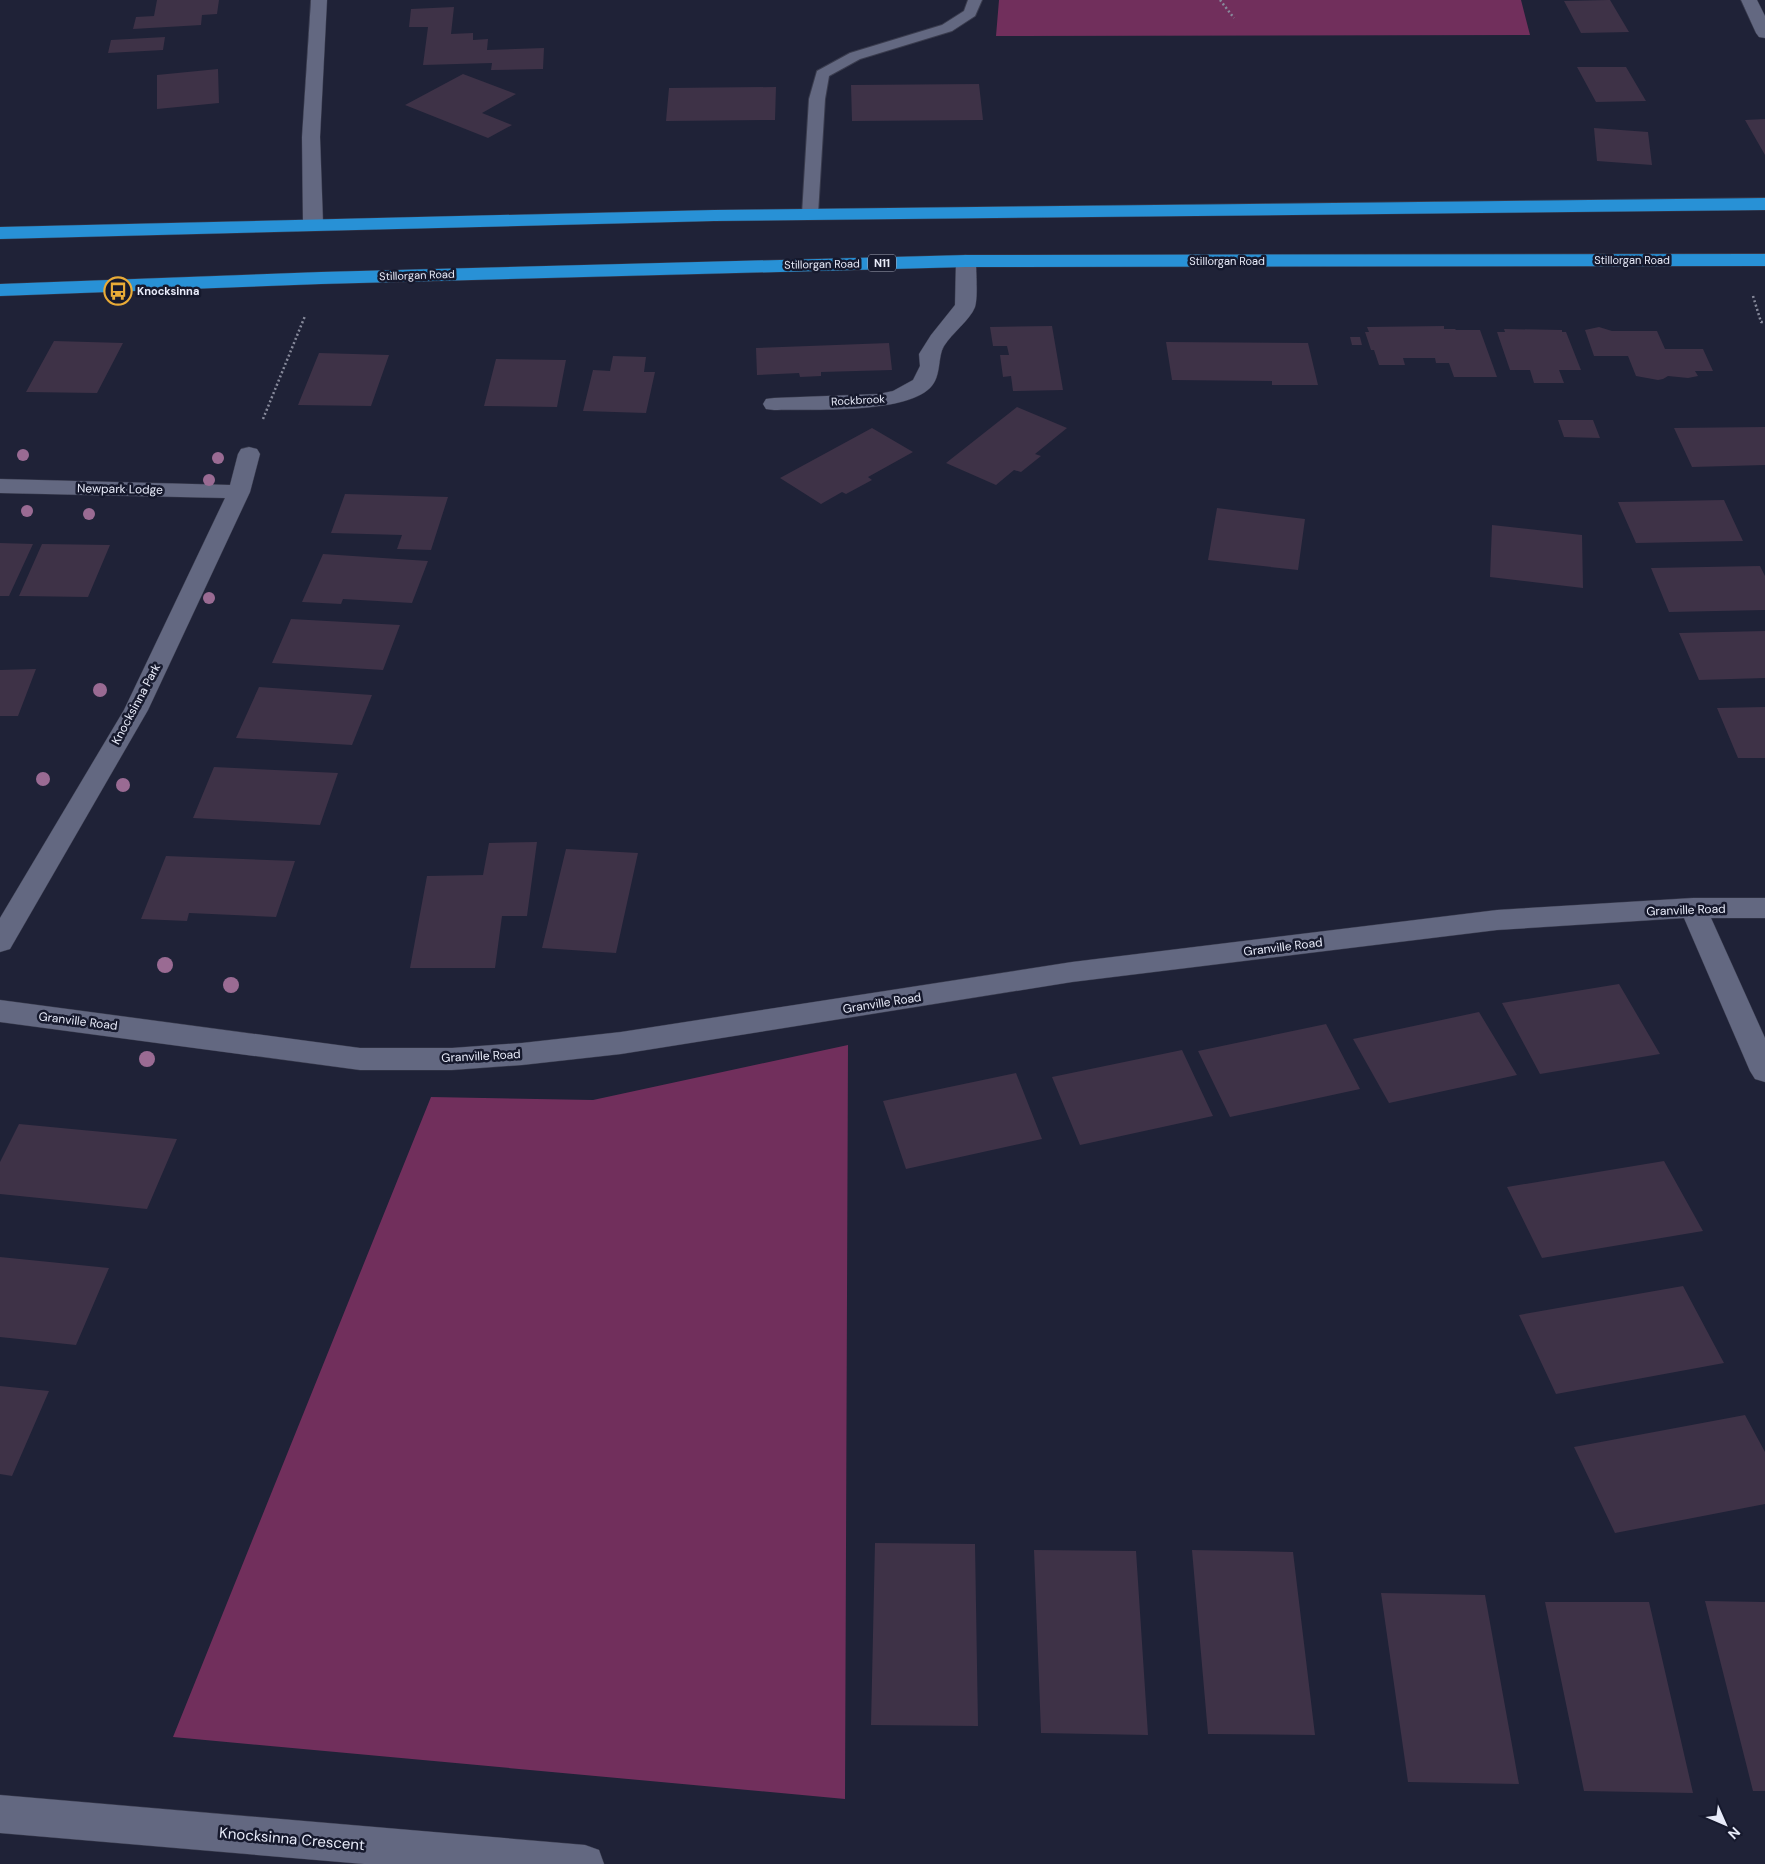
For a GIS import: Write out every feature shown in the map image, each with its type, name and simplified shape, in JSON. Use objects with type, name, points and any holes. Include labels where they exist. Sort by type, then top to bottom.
[{"type":"highway","points":[[0,233],[313,224],[810,214],[1502,209],[1765,204]]},
{"type":"highway","name":"Stillorgan Road","points":[[0,290],[321,278],[966,261],[1765,260]]},
{"type":"street","points":[[313,224],[311,137],[319,0]]},
{"type":"street","points":[[1749,0],[1765,33]]},
{"type":"street","name":"Rockbrook","points":[[774,404],[879,400],[899,396],[922,384],[930,366],[929,354],[965,306],[966,261]]},
{"type":"street","name":"Knocksinna Park","points":[[0,942],[136,710],[239,492],[249,454]]},
{"type":"street","name":"Newpark Lodge","points":[[0,486],[239,492]]},
{"type":"street","points":[[1693,908],[1765,1071]]},
{"type":"street","name":"Granville Road","points":[[0,1011],[360,1059],[452,1059],[522,1054],[621,1043],[1072,972],[1497,920],[1693,908],[1765,908]]},
{"type":"street","name":"Knocksinna Crescent","points":[[0,1814],[585,1864]]},
{"type":"lane","points":[[810,214],[817,99],[822,74],[855,56],[947,28],[970,13],[975,0]]},
{"type":"path","points":[[1220,0],[1234,18]]},
{"type":"path","points":[[249,454],[321,278]]},
{"type":"shaded area","points":[[999,0],[1521,0],[1530,35],[996,36]]},
{"type":"shaded area","points":[[848,1045],[845,1799],[173,1737],[431,1097],[593,1100]]},
{"type":"building","points":[[157,0],[219,0],[217,14],[202,15],[201,25],[133,29],[136,17],[154,16]]},
{"type":"building","points":[[1610,0],[1629,32],[1581,33],[1564,1]]},
{"type":"building","points":[[454,7],[451,34],[473,33],[473,40],[488,39],[487,50],[544,48],[543,69],[491,70],[492,63],[423,65],[428,27],[409,27],[411,9]]},
{"type":"building","points":[[165,37],[163,50],[108,53],[111,40]]},
{"type":"building","points":[[1577,67],[1626,67],[1646,101],[1596,102]]},
{"type":"building","points":[[218,69],[219,103],[157,109],[157,75]]},
{"type":"building","points":[[463,74],[516,94],[482,113],[512,125],[488,138],[405,105]]},
{"type":"building","points":[[979,84],[983,120],[852,121],[851,85]]},
{"type":"building","points":[[776,87],[775,120],[666,121],[669,88]]},
{"type":"building","points":[[1765,119],[1765,155],[1745,120]]},
{"type":"building","points":[[1594,128],[1648,132],[1652,165],[1597,161]]},
{"type":"building","points":[[1052,326],[1063,390],[1013,391],[1011,376],[1003,377],[1000,355],[1009,355],[1007,346],[993,346],[990,327]]},
{"type":"building","points":[[1444,326],[1444,329],[1480,330],[1497,377],[1454,377],[1449,363],[1436,363],[1435,358],[1403,358],[1405,365],[1379,365],[1374,350],[1371,350],[1365,332],[1369,332],[1367,327]]},
{"type":"building","points":[[1599,327],[1612,331],[1657,331],[1665,349],[1703,349],[1713,371],[1695,371],[1698,376],[1688,378],[1668,376],[1658,380],[1636,376],[1628,356],[1594,356],[1585,330]]},
{"type":"building","points":[[1504,329],[1562,330],[1562,332],[1566,332],[1581,370],[1559,370],[1564,383],[1534,383],[1530,370],[1510,370],[1497,332],[1505,332]]},
{"type":"building","points":[[1350,337],[1360,337],[1362,345],[1352,345]]},
{"type":"building","points":[[54,341],[123,343],[97,393],[26,392]]},
{"type":"building","points":[[1166,342],[1308,343],[1318,385],[1272,385],[1272,381],[1172,380]]},
{"type":"building","points":[[889,343],[892,370],[821,372],[821,376],[800,377],[799,373],[757,375],[756,348]]},
{"type":"building","points":[[319,353],[389,355],[371,406],[298,405]]},
{"type":"building","points":[[613,356],[646,357],[644,372],[655,372],[646,413],[583,411],[593,370],[610,371]]},
{"type":"building","points":[[496,359],[566,360],[557,407],[484,406]]},
{"type":"building","points":[[1017,407],[1067,428],[1035,454],[1041,456],[1021,472],[1014,470],[996,485],[946,463]]},
{"type":"building","points":[[1558,420],[1593,420],[1600,438],[1564,437]]},
{"type":"building","points":[[1765,427],[1765,465],[1692,467],[1674,428]]},
{"type":"building","points":[[872,428],[913,452],[868,477],[872,480],[846,494],[842,492],[821,504],[780,478]]},
{"type":"building","points":[[345,494],[448,497],[431,550],[397,549],[402,535],[331,533]]},
{"type":"building","points":[[1724,500],[1743,541],[1636,543],[1618,502]]},
{"type":"building","points":[[1217,508],[1305,519],[1298,570],[1208,560]]},
{"type":"building","points":[[1492,525],[1582,535],[1583,588],[1490,577]]},
{"type":"building","points":[[0,543],[33,544],[9,596],[0,596]]},
{"type":"building","points":[[42,544],[110,545],[88,597],[19,596]]},
{"type":"building","points":[[323,554],[428,561],[412,603],[343,599],[341,604],[302,602]]},
{"type":"building","points":[[1760,566],[1765,576],[1765,610],[1669,612],[1651,568]]},
{"type":"building","points":[[291,619],[400,625],[383,670],[272,663]]},
{"type":"building","points":[[1765,631],[1765,678],[1699,680],[1679,633]]},
{"type":"building","points":[[36,669],[18,716],[0,716],[0,670]]},
{"type":"building","points":[[259,687],[372,695],[352,745],[236,738]]},
{"type":"building","points":[[1765,707],[1765,758],[1738,758],[1717,708]]},
{"type":"building","points":[[214,767],[338,773],[320,825],[193,818]]},
{"type":"building","points":[[537,842],[527,916],[502,916],[495,968],[410,968],[427,876],[483,875],[489,843]]},
{"type":"building","points":[[566,849],[638,853],[616,953],[542,948]]},
{"type":"building","points":[[166,856],[295,861],[276,917],[189,913],[187,921],[141,919]]},
{"type":"building","points":[[1619,984],[1660,1054],[1540,1074],[1502,1003]]},
{"type":"building","points":[[1479,1012],[1517,1075],[1389,1103],[1353,1039]]},
{"type":"building","points":[[1326,1024],[1360,1089],[1230,1117],[1198,1051]]},
{"type":"building","points":[[1182,1050],[1213,1116],[1080,1145],[1052,1077]]},
{"type":"building","points":[[1016,1073],[1042,1139],[906,1169],[883,1101]]},
{"type":"building","points":[[19,1124],[177,1139],[147,1209],[0,1194],[0,1162]]},
{"type":"building","points":[[1664,1161],[1703,1231],[1542,1258],[1507,1187]]},
{"type":"building","points":[[0,1257],[109,1268],[76,1345],[0,1337]]},
{"type":"building","points":[[1683,1286],[1724,1363],[1556,1394],[1519,1315]]},
{"type":"building","points":[[0,1386],[49,1391],[12,1476],[0,1474]]},
{"type":"building","points":[[1745,1415],[1765,1452],[1765,1504],[1615,1533],[1574,1447]]},
{"type":"building","points":[[875,1543],[975,1544],[978,1726],[871,1725]]},
{"type":"building","points":[[1034,1550],[1136,1551],[1148,1735],[1041,1733]]},
{"type":"building","points":[[1192,1550],[1293,1552],[1315,1735],[1208,1734]]},
{"type":"building","points":[[1381,1593],[1485,1595],[1519,1784],[1408,1782]]},
{"type":"building","points":[[1705,1601],[1765,1602],[1765,1791],[1753,1791]]},
{"type":"building","points":[[1545,1602],[1649,1602],[1693,1793],[1584,1791]]},
{"type":"place","name":"Knocksinna","points":[[118,291]]}]
